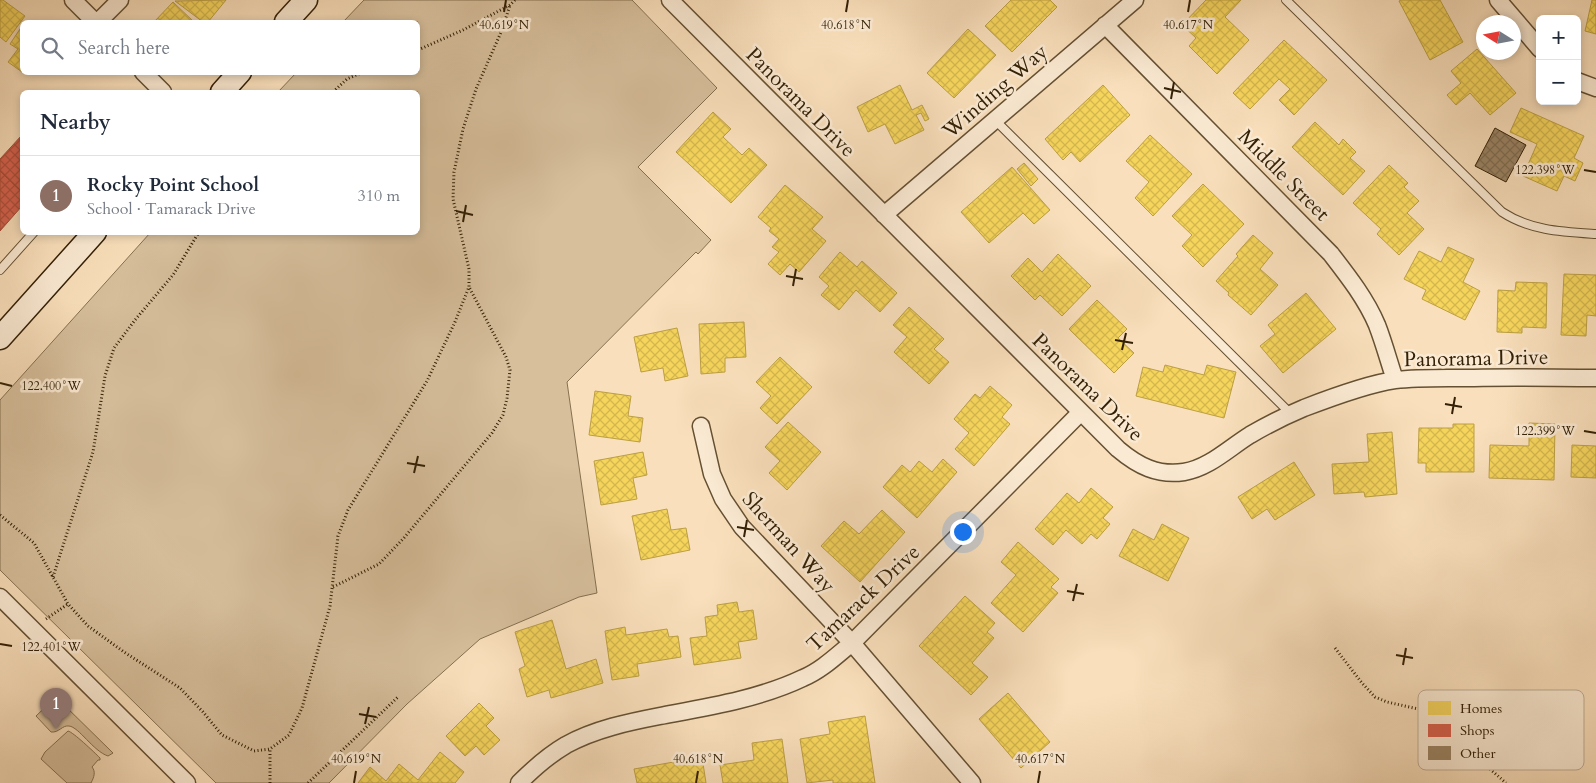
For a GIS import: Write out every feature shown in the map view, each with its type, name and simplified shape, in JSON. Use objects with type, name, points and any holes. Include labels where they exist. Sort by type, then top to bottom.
[{"type":"main road","points":[[288,20],[306,0]]},
{"type":"main road","points":[[224,90],[237,75]]},
{"type":"main road","points":[[0,338],[92,235]]},
{"type":"street","points":[[73,0],[95,20]]},
{"type":"street","points":[[99,20],[120,0]]},
{"type":"street","name":"Panorama Drive","points":[[670,0],[1081,412],[1126,456],[1144,468],[1155,472],[1167,473],[1182,472],[1200,467],[1251,434],[1291,414],[1395,380],[1432,378],[1596,378]]},
{"type":"street","name":"Winding Way","points":[[884,215],[1135,0]]},
{"type":"street","points":[[1498,0],[1536,44]]},
{"type":"street","name":"Middle Street","points":[[1105,25],[1331,254],[1347,275],[1377,325],[1395,380]]},
{"type":"street","points":[[146,75],[161,90]]},
{"type":"street","points":[[1581,82],[1596,88]]},
{"type":"street","name":"Tamarack Drive","points":[[519,783],[566,745],[579,740],[629,722],[774,691],[804,678],[821,668],[852,643],[1081,412]]},
{"type":"street","name":"Sherman Way","points":[[701,426],[712,474],[731,512],[753,539],[852,643],[972,783]]},
{"type":"street","points":[[0,597],[187,783]]},
{"type":"lane","points":[[1286,0],[1502,212],[1526,225],[1543,229],[1596,234]]},
{"type":"lane","points":[[995,120],[1291,414]]},
{"type":"lane","points":[[0,270],[31,235]]},
{"type":"path","points":[[420,49],[463,30],[510,5],[515,0]]},
{"type":"path","points":[[0,515],[34,544],[68,604],[88,626],[180,688],[222,735],[254,751],[270,749],[289,735],[302,708],[330,606],[338,536],[348,510],[427,381],[469,287],[469,269],[453,199],[454,172],[463,129],[476,89],[502,30],[510,5]]},
{"type":"path","points":[[335,90],[347,79],[356,75]]},
{"type":"path","points":[[53,577],[93,452],[105,376],[114,348],[173,275],[197,235]]},
{"type":"path","points":[[332,588],[379,564],[492,433],[503,415],[510,370],[506,357],[469,287]]},
{"type":"path","points":[[32,629],[68,604]]},
{"type":"path","points":[[1335,648],[1375,697],[1387,702],[1418,709]]},
{"type":"path","points":[[308,783],[399,696]]},
{"type":"path","points":[[270,749],[270,783]]},
{"type":"path","points":[[1491,770],[1506,783]]},
{"type":"shaded area","points":[[364,0],[632,0],[717,88],[638,167],[711,240],[698,254],[696,252],[567,382],[597,593],[579,597],[480,639],[407,704],[329,783],[216,783],[0,570],[0,400],[148,235],[420,235],[420,90],[280,90],[294,75],[420,75],[420,20],[345,20]]},
{"type":"shaded area","points":[[56,697],[113,753],[108,756],[102,753],[73,727],[64,727],[51,732],[36,716]]},
{"type":"shaded area","points":[[68,731],[79,738],[100,758],[92,767],[94,775],[91,783],[67,783],[41,759],[45,752]]},
{"type":"building: Homes","points":[[0,0],[3,0],[25,16],[20,20],[20,23],[6,42],[0,37]]},
{"type":"building: Homes","points":[[226,0],[210,20],[200,20],[175,1]]},
{"type":"building: Homes","points":[[1011,0],[1050,0],[1057,7],[1012,52],[985,26]]},
{"type":"building: Homes","points":[[1206,0],[1241,0],[1225,17],[1249,40],[1217,74],[1189,46],[1196,38],[1182,25]]},
{"type":"building: Homes","points":[[1440,0],[1463,42],[1430,60],[1399,1]]},
{"type":"building: Homes","points":[[1592,0],[1596,0],[1596,34],[1585,31]]},
{"type":"building: Homes","points":[[173,2],[192,20],[156,20]]},
{"type":"building: Homes","points":[[20,29],[20,71],[8,62],[18,49],[10,44]]},
{"type":"building: Homes","points":[[968,29],[996,55],[954,98],[927,73]]},
{"type":"building: Homes","points":[[1284,40],[1327,80],[1294,115],[1279,100],[1290,89],[1279,79],[1250,109],[1233,93]]},
{"type":"building: Homes","points":[[1476,50],[1476,60],[1487,60],[1516,93],[1490,115],[1470,93],[1456,105],[1447,95],[1461,83],[1451,71]]},
{"type":"building: Homes","points":[[900,85],[912,110],[922,105],[929,119],[925,121],[921,113],[916,115],[924,130],[895,144],[885,124],[868,132],[857,107]]},
{"type":"building: Homes","points":[[1103,85],[1130,115],[1080,162],[1071,152],[1063,160],[1045,139]]},
{"type":"building: Homes","points":[[1521,108],[1584,136],[1574,158],[1583,163],[1575,181],[1564,176],[1557,191],[1523,176],[1537,144],[1510,132]]},
{"type":"building: Homes","points":[[713,112],[731,129],[723,137],[742,155],[749,148],[767,165],[731,203],[676,152]]},
{"type":"building: Homes","points":[[1315,122],[1339,145],[1343,139],[1356,152],[1350,158],[1365,171],[1343,195],[1292,147]]},
{"type":"building: Homes","points":[[1150,135],[1192,174],[1153,216],[1135,198],[1149,182],[1126,161]]},
{"type":"building: Homes","points":[[1024,163],[1038,179],[1031,186],[1017,169]]},
{"type":"building: Homes","points":[[1389,165],[1408,183],[1404,187],[1419,201],[1407,213],[1424,229],[1399,255],[1377,234],[1381,229],[1353,203]]},
{"type":"building: Homes","points":[[1012,167],[1050,210],[1034,224],[1023,213],[989,243],[961,212]]},
{"type":"building: Homes","points":[[1203,184],[1244,224],[1203,267],[1182,246],[1192,235],[1172,216]]},
{"type":"building: Homes","points":[[785,185],[823,217],[812,229],[826,241],[799,272],[790,264],[780,275],[768,264],[779,252],[772,247],[779,239],[769,231],[771,228],[758,217]]},
{"type":"building: Homes","points":[[1253,235],[1273,253],[1260,269],[1278,285],[1251,315],[1228,295],[1229,293],[1216,281]]},
{"type":"building: Homes","points":[[1448,247],[1474,259],[1463,282],[1480,291],[1465,320],[1422,299],[1426,290],[1404,279],[1419,251],[1441,262]]},
{"type":"building: Homes","points":[[840,252],[857,267],[862,261],[897,293],[880,312],[856,290],[839,310],[821,295],[829,286],[819,277]]},
{"type":"building: Homes","points":[[1058,254],[1091,286],[1062,316],[1040,295],[1035,300],[1011,276],[1028,258],[1042,272]]},
{"type":"building: Homes","points":[[1564,274],[1596,275],[1596,316],[1587,315],[1586,336],[1561,335]]},
{"type":"building: Homes","points":[[1516,282],[1547,283],[1546,328],[1522,327],[1522,333],[1497,332],[1498,290],[1515,291]]},
{"type":"building: Homes","points":[[1306,293],[1336,329],[1283,373],[1260,346],[1275,334],[1268,325]]},
{"type":"building: Homes","points":[[1097,300],[1127,329],[1118,338],[1134,353],[1114,373],[1069,329]]},
{"type":"building: Homes","points":[[909,307],[944,339],[934,349],[949,362],[929,384],[894,352],[907,337],[893,325]]},
{"type":"building: Homes","points":[[744,322],[746,357],[725,358],[725,372],[701,374],[699,324]]},
{"type":"building: Homes","points":[[677,328],[688,376],[665,381],[663,368],[641,372],[634,337]]},
{"type":"building: Homes","points":[[780,357],[812,387],[777,424],[760,408],[771,396],[756,382]]},
{"type":"building: Homes","points":[[1165,365],[1204,375],[1207,365],[1236,372],[1224,418],[1136,396],[1143,367],[1163,372]]},
{"type":"building: Homes","points":[[990,386],[1012,405],[1002,417],[1010,424],[974,466],[955,449],[969,433],[954,419],[975,394],[980,398]]},
{"type":"building: Homes","points":[[595,391],[631,396],[628,416],[643,418],[640,442],[589,435]]},
{"type":"building: Homes","points":[[788,422],[821,452],[787,490],[769,473],[780,461],[765,447]]},
{"type":"building: Homes","points":[[1529,423],[1555,424],[1554,480],[1489,478],[1490,445],[1529,446]]},
{"type":"building: Homes","points":[[1453,424],[1474,424],[1474,472],[1426,472],[1426,463],[1418,463],[1419,428],[1453,428]]},
{"type":"building: Homes","points":[[1392,432],[1397,494],[1365,497],[1364,492],[1334,494],[1332,464],[1369,462],[1367,434]]},
{"type":"building: Homes","points":[[1572,445],[1596,446],[1596,478],[1571,477]]},
{"type":"building: Homes","points":[[643,452],[647,475],[633,478],[637,499],[601,505],[594,461]]},
{"type":"building: Homes","points":[[943,459],[957,472],[917,518],[883,487],[902,465],[910,472],[919,461],[932,472]]},
{"type":"building: Homes","points":[[1294,462],[1315,495],[1275,520],[1267,509],[1252,519],[1238,497]]},
{"type":"building: Homes","points":[[1091,488],[1113,507],[1103,518],[1110,524],[1097,539],[1091,534],[1082,544],[1066,530],[1053,545],[1035,529],[1067,493],[1079,503]]},
{"type":"building: Homes","points":[[667,509],[671,530],[686,528],[690,550],[641,560],[632,516]]},
{"type":"building: Homes","points":[[882,510],[905,532],[860,582],[821,546],[844,521],[859,534]]},
{"type":"building: Homes","points":[[1162,524],[1189,538],[1168,581],[1119,556],[1133,529],[1154,540]]},
{"type":"building: Homes","points":[[1018,542],[1059,579],[1051,587],[1058,593],[1023,632],[991,603],[1016,575],[1001,562]]},
{"type":"building: Homes","points":[[965,596],[995,623],[987,632],[994,638],[972,663],[988,677],[971,695],[919,646]]},
{"type":"building: Homes","points":[[737,602],[739,612],[753,610],[757,639],[738,642],[741,658],[694,665],[690,638],[707,636],[705,617],[718,615],[717,605]]},
{"type":"building: Homes","points":[[552,620],[566,669],[596,659],[603,683],[551,698],[549,690],[527,697],[519,669],[525,666],[515,632]]},
{"type":"building: Homes","points":[[625,627],[626,635],[667,629],[669,637],[678,636],[681,657],[637,664],[639,676],[612,680],[605,631]]},
{"type":"building: Homes","points":[[1008,693],[1050,742],[1021,768],[979,719]]},
{"type":"building: Homes","points":[[479,703],[494,718],[486,726],[500,740],[484,755],[476,746],[465,756],[446,736]]},
{"type":"building: Homes","points":[[865,716],[875,783],[833,783],[833,780],[807,783],[800,739],[830,734],[828,722]]},
{"type":"building: Homes","points":[[782,739],[788,783],[723,783],[720,765],[754,760],[752,743]]},
{"type":"building: Homes","points":[[440,752],[464,772],[455,783],[358,783],[370,767],[386,781],[399,764],[418,780]]},
{"type":"building: Homes","points":[[702,757],[706,783],[637,783],[634,769]]},
{"type":"building: Shops","points":[[20,137],[20,190],[0,171],[0,159]]},
{"type":"building: Shops","points":[[0,171],[20,190],[20,208],[0,231]]},
{"type":"building: Other","points":[[1495,128],[1526,145],[1506,182],[1475,166]]},
{"type":"place","name":"Rocky Point School","points":[[56,729]]}]
